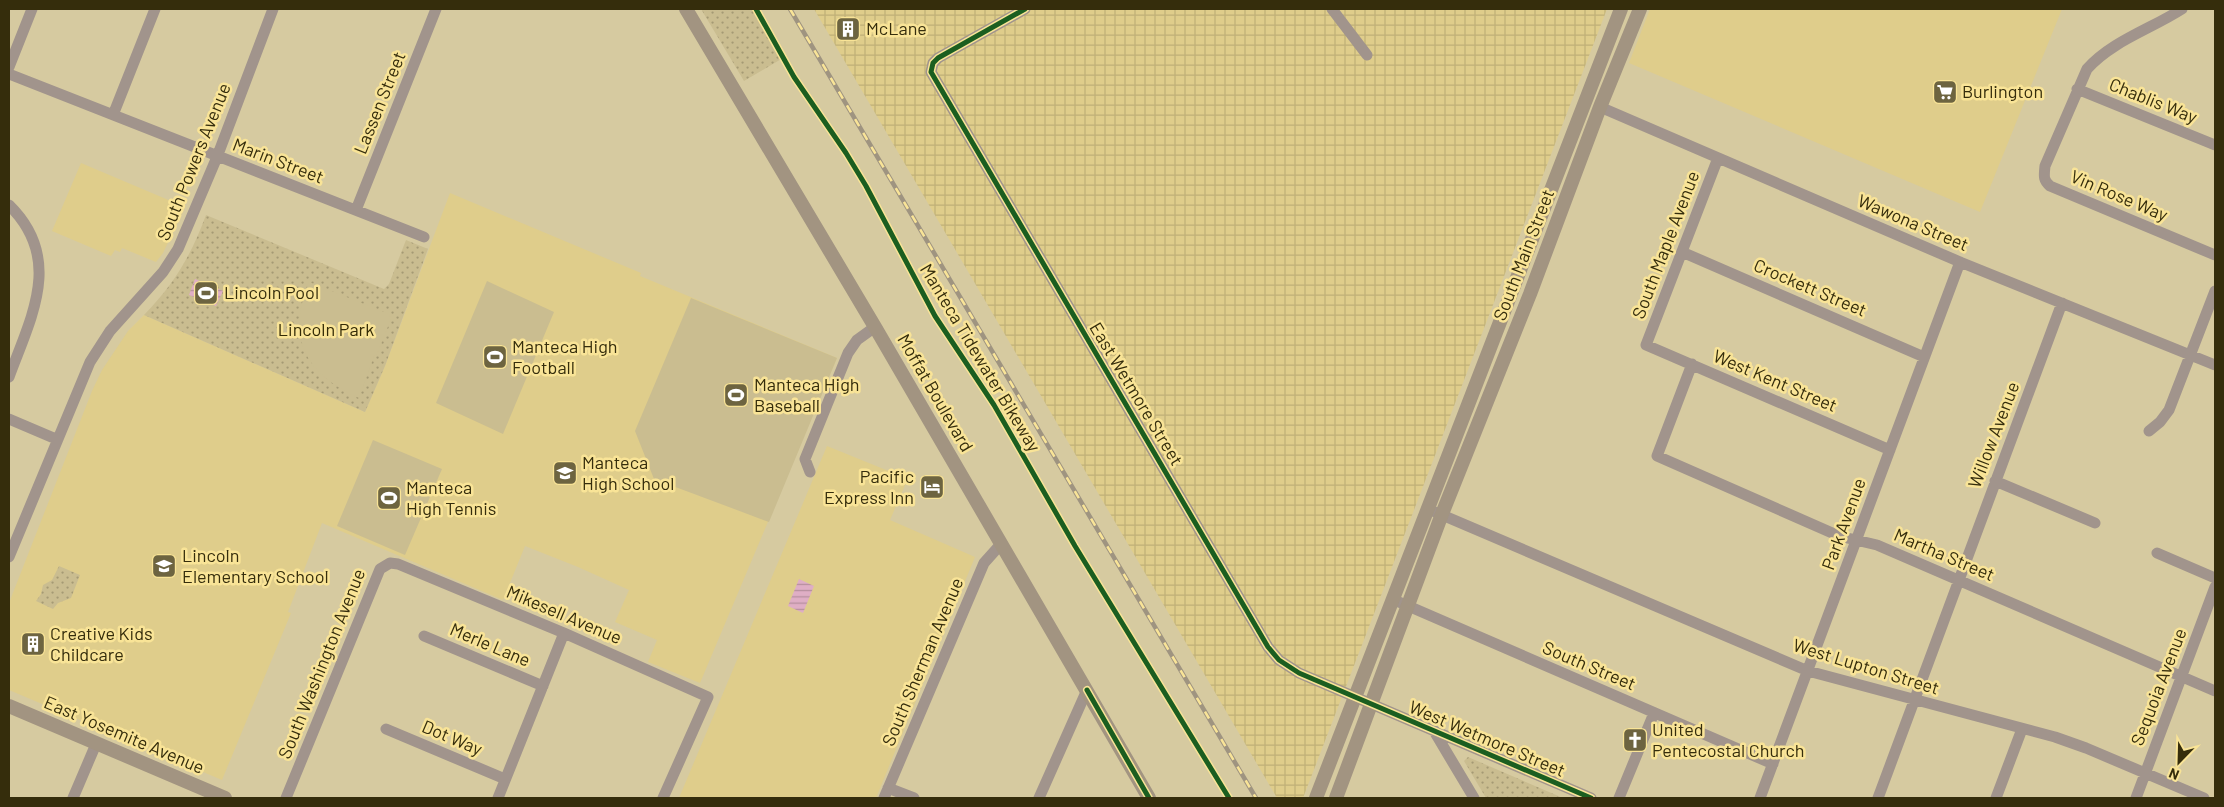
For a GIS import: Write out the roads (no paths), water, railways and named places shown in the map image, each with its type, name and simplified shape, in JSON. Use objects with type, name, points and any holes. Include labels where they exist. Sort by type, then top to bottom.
[{"type":"main road","name":"Moffat Boulevard","points":[[686,9],[1149,798]]},
{"type":"main road","name":"South Main Street","points":[[1317,794],[1515,288],[1621,9]]},
{"type":"main road","name":"South Main Street","points":[[1337,797],[1442,514],[1530,294],[1600,107],[1640,9]]},
{"type":"main road","points":[[1600,107],[1597,99],[1606,65],[1604,54]]},
{"type":"main road","points":[[1515,288],[1530,294]]},
{"type":"main road","name":"East Yosemite Avenue","points":[[9,706],[225,798]]},
{"type":"street","points":[[9,67],[32,9]]},
{"type":"street","points":[[113,115],[155,9]]},
{"type":"street","name":"South Powers Avenue","points":[[9,557],[56,439],[93,355],[110,331],[163,272],[178,249],[217,157],[273,9]]},
{"type":"street","name":"Lassen Street","points":[[356,210],[436,9]]},
{"type":"street","name":"East Wetmore Street","points":[[1025,9],[938,58],[931,67],[935,82],[1268,647],[1287,667],[1372,704]]},
{"type":"street","points":[[1332,9],[1366,55]]},
{"type":"street","points":[[2077,89],[2087,69],[2095,60],[2112,48],[2146,31],[2182,9]]},
{"type":"street","name":"Marin Street","points":[[9,74],[424,237]]},
{"type":"street","name":"Chablis Way","points":[[2077,89],[2215,145]]},
{"type":"street","name":"Vin Rose Way","points":[[2077,89],[2043,177],[2050,186],[2215,255]]},
{"type":"street","name":"Wawona Street","points":[[1600,107],[1960,262],[2215,365]]},
{"type":"street","name":"South Maple Avenue","points":[[1646,344],[1718,158]]},
{"type":"street","points":[[9,204],[24,224],[36,248],[39,259],[40,280],[36,303],[9,377]]},
{"type":"street","name":"Crockett Street","points":[[1682,252],[1924,357]]},
{"type":"street","name":"Park Avenue","points":[[1760,798],[1960,262]]},
{"type":"street","points":[[2150,431],[2169,410],[2215,291]]},
{"type":"street","name":"Willow Avenue","points":[[1878,798],[2062,303]]},
{"type":"street","points":[[810,472],[805,459],[846,358],[857,340],[874,327]]},
{"type":"street","name":"West Kent Street","points":[[1646,344],[1890,450]]},
{"type":"street","name":"Martha Street","points":[[1692,364],[1657,456],[1839,536],[1876,545],[2215,691]]},
{"type":"street","points":[[9,419],[56,439]]},
{"type":"street","points":[[1996,481],[2095,523]]},
{"type":"street","points":[[1427,509],[1442,514]]},
{"type":"street","name":"West Lupton Street","points":[[1442,514],[1808,671],[2086,748],[2204,798]]},
{"type":"street","name":"South Sherman Avenue","points":[[886,793],[984,563],[1001,544]]},
{"type":"street","points":[[2157,553],[2215,578]]},
{"type":"street","name":"South Washington Avenue","points":[[286,798],[380,569],[390,562],[406,567]]},
{"type":"street","name":"Mikesell Avenue","points":[[406,567],[564,633],[708,697],[664,798]]},
{"type":"street","name":"Sequoia Avenue","points":[[2136,798],[2215,587]]},
{"type":"street","name":"South Street","points":[[1392,599],[1773,764]]},
{"type":"street","points":[[498,798],[564,633]]},
{"type":"street","name":"Merle Lane","points":[[424,636],[543,686]]},
{"type":"street","points":[[1039,798],[1087,690]]},
{"type":"street","name":"West Wetmore Street","points":[[1372,704],[1591,798]]},
{"type":"street","points":[[1619,798],[1654,713]]},
{"type":"street","name":"Dot Way","points":[[386,729],[505,779]]},
{"type":"street","points":[[1996,798],[2022,729]]},
{"type":"street","points":[[1434,731],[1474,798]]},
{"type":"street","points":[[73,798],[96,744]]},
{"type":"street","points":[[886,793],[914,798]]},
{"type":"street","points":[[1317,794],[1337,797]]},
{"type":"railway","points":[[790,9],[1256,798]]},
{"type":"place","name":"McLane","points":[[848,29]]},
{"type":"place","name":"Burlington","points":[[1945,92]]},
{"type":"place","name":"Lincoln Pool","points":[[206,293]]},
{"type":"place","name":"Manteca High Football","points":[[495,357]]},
{"type":"place","name":"Manteca High Baseball","points":[[736,395]]},
{"type":"place","name":"Manteca High School","points":[[565,473]]},
{"type":"place","name":"Pacific Express Inn","points":[[932,487]]},
{"type":"place","name":"Manteca High Tennis","points":[[389,498]]},
{"type":"place","name":"Lincoln Elementary School","points":[[164,566]]},
{"type":"place","name":"Creative Kids Childcare","points":[[33,644]]},
{"type":"place","name":"United Pentecostal Church","points":[[1635,740]]},
{"type":"park label","name":"Lincoln Park","points":[[326,330]]}]
